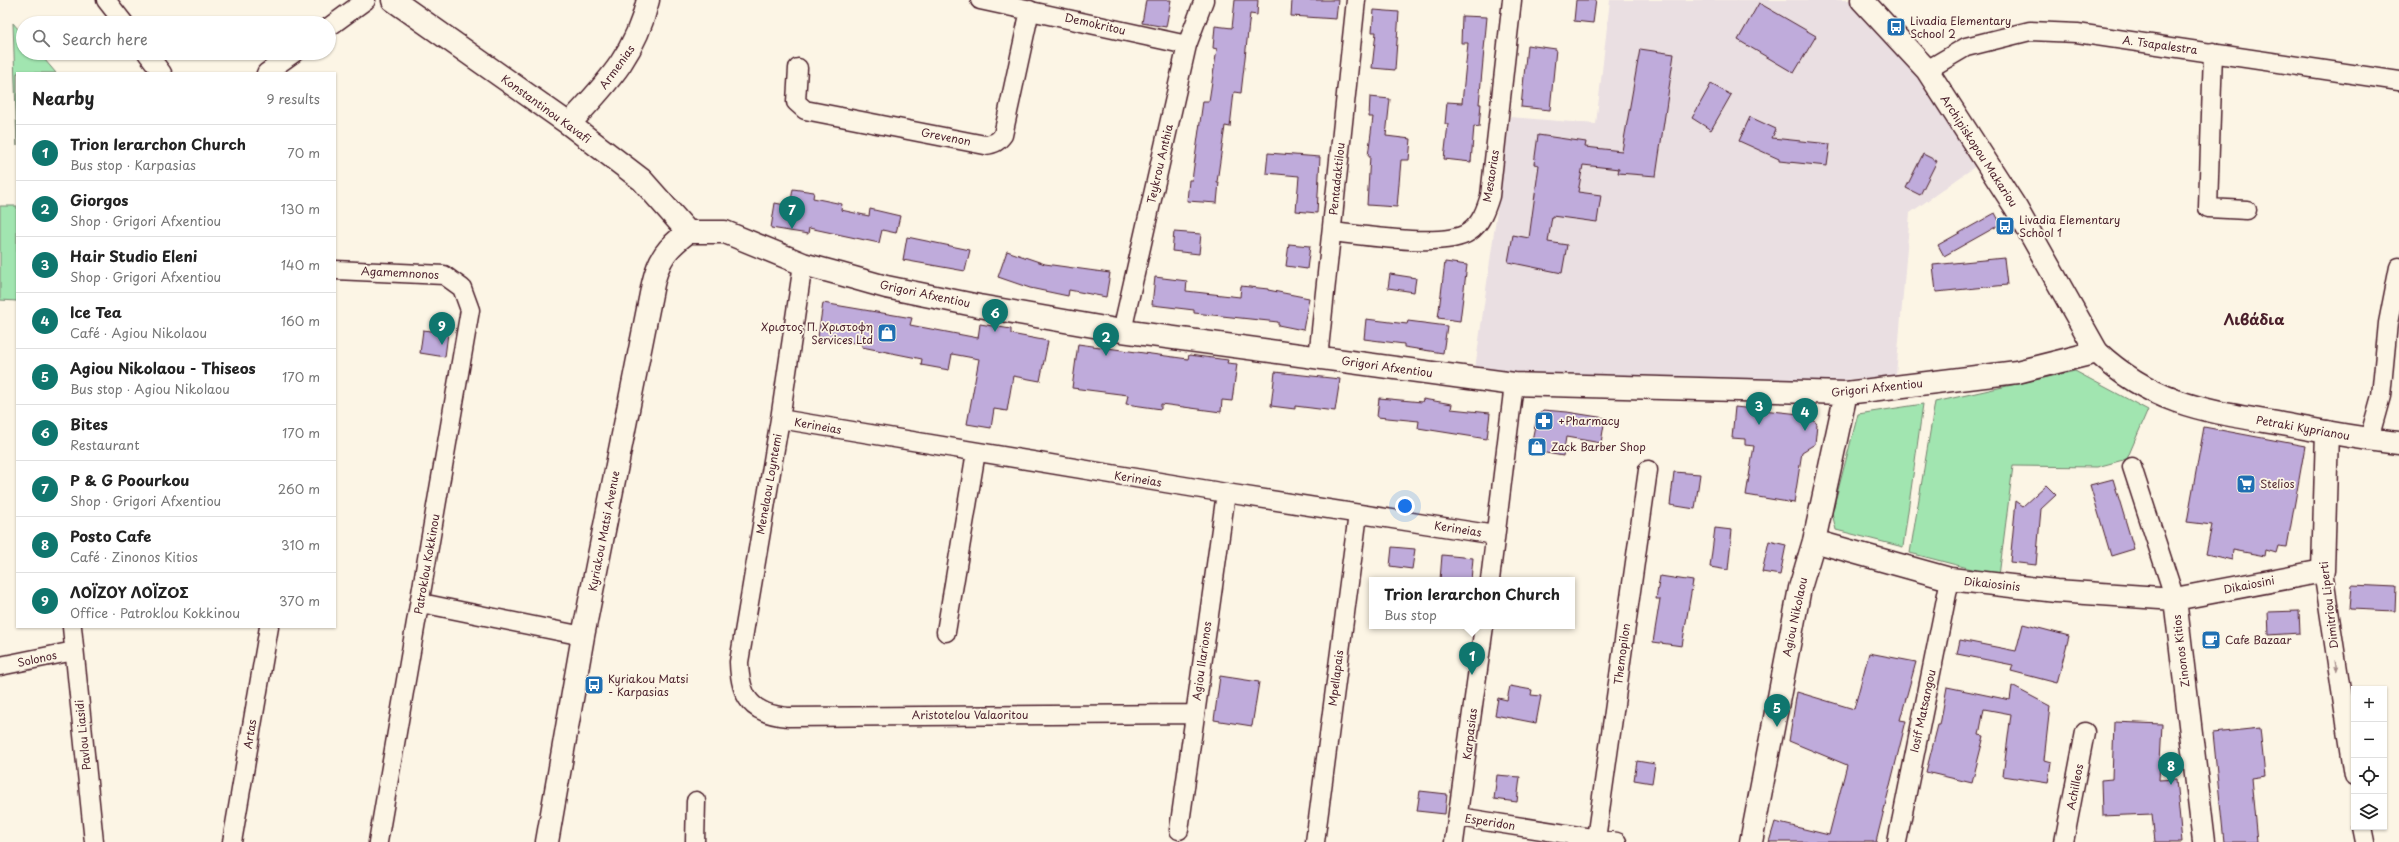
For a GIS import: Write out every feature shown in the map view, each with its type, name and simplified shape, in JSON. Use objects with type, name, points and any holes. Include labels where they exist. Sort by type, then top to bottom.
[{"type":"street","points":[[106,0],[119,16]]},
{"type":"street","points":[[336,22],[366,0]]},
{"type":"street","name":"Konstantinou Kavafi","points":[[393,0],[568,124],[642,180],[688,232]]},
{"type":"street","name":"Armenias","points":[[568,124],[624,61],[636,40],[648,0]]},
{"type":"street","name":"Demokritou","points":[[980,0],[1188,45]]},
{"type":"street","name":"Teykrou Anthia","points":[[1122,331],[1188,45],[1204,0]]},
{"type":"street","name":"Pentadaktilou","points":[[1318,358],[1356,0]]},
{"type":"street","name":"Mesaorias","points":[[1332,232],[1437,241],[1461,237],[1470,232],[1478,223],[1490,196],[1512,0]]},
{"type":"street","name":"Archipiskopou Makariou","points":[[1862,0],[1927,70],[2016,208],[2098,352],[2116,369],[2149,391],[2184,405],[2208,411]]},
{"type":"street","name":"Grevenon","points":[[798,68],[796,102],[805,110],[986,145],[992,144],[999,141],[1003,135],[1030,10]]},
{"type":"street","name":"A. Tsapalestra","points":[[1927,70],[1966,47],[2030,31],[2077,33],[2213,52],[2399,81]]},
{"type":"street","points":[[2213,52],[2208,208],[2247,210]]},
{"type":"street","points":[[152,60],[161,72]]},
{"type":"street","points":[[267,72],[284,60]]},
{"type":"street","name":"Grigori Afxentiou","points":[[688,232],[726,232],[804,264],[886,287],[979,306],[1122,331],[1514,384],[1846,393],[2017,372],[2098,352]]},
{"type":"street","name":"Kyriakou Matsi Avenue","points":[[547,842],[583,636],[657,267],[668,247],[688,232]]},
{"type":"street","name":"Menelaou Loyntemi","points":[[749,702],[740,683],[739,662],[780,419],[804,264]]},
{"type":"street","points":[[2369,439],[2381,396],[2388,323],[2399,267]]},
{"type":"street","name":"Agamemnonos","points":[[336,270],[432,274],[444,276],[462,288]]},
{"type":"street","name":"Patroklou Kokkinou","points":[[378,842],[470,322],[470,310],[462,288]]},
{"type":"street","points":[[1490,577],[1514,384]]},
{"type":"street","name":"Agiou Nikolaou","points":[[1751,842],[1800,588],[1814,541],[1846,393]]},
{"type":"street","name":"Petraki Kyprianou","points":[[2208,411],[2399,443]]},
{"type":"street","name":"Kerineias","points":[[780,419],[1226,493],[1495,535]]},
{"type":"street","name":"Dimitriou Liperti","points":[[2327,432],[2323,571],[2351,758]]},
{"type":"street","points":[[946,632],[976,452]]},
{"type":"street","name":"Zinonos Kitios","points":[[2132,467],[2175,599],[2204,842]]},
{"type":"street","name":"Themopilon","points":[[1596,839],[1648,470]]},
{"type":"street","name":"Agiou Ilarionos","points":[[1179,830],[1226,493]]},
{"type":"street","name":"Mpellapais","points":[[1315,842],[1358,514]]},
{"type":"street","name":"Dikaiosinis","points":[[1814,541],[1950,579],[2056,591],[2175,599]]},
{"type":"street","name":"Dikaiosini","points":[[2175,599],[2323,571]]},
{"type":"street","name":"Iosif Matsangou","points":[[1897,842],[1950,579]]},
{"type":"street","points":[[421,603],[583,636]]},
{"type":"street","name":"Pavlou Liasidi","points":[[72,628],[94,842]]},
{"type":"street","name":"Artas","points":[[232,842],[269,628]]},
{"type":"street","name":"Karpasias","points":[[1454,842],[1459,817],[1484,629]]},
{"type":"street","name":"Solonos","points":[[0,666],[74,651]]},
{"type":"street","name":"Aristotelou Valaoritou","points":[[749,702],[764,713],[788,717],[1195,714]]},
{"type":"street","name":"Achilleos","points":[[2064,842],[2085,732]]},
{"type":"street","points":[[695,842],[696,801]]},
{"type":"street","name":"Esperidon","points":[[1459,817],[1617,842]]},
{"type":"street","points":[[2363,830],[2365,842]]},
{"type":"shaded area","points":[[1610,0],[1849,0],[1904,54],[1980,163],[1910,213],[1896,375],[1835,381],[1516,373],[1475,369],[1510,117],[1596,124]]},
{"type":"green space","points":[[13,23],[16,27],[16,60],[45,60],[55,72],[16,72],[16,115]]},
{"type":"green space","points":[[0,206],[16,206],[16,301],[0,300]]},
{"type":"green space","points":[[2075,371],[2148,410],[2127,459],[2097,467],[2013,466],[1999,576],[1910,553],[1935,402]]},
{"type":"green space","points":[[1923,404],[1903,547],[1836,530],[1832,513],[1858,414]]},
{"type":"building","points":[[1146,0],[1171,0],[1166,27],[1142,23]]},
{"type":"building","points":[[1235,0],[1258,0],[1257,15],[1250,14],[1241,93],[1234,92],[1230,127],[1225,126],[1217,182],[1219,182],[1217,203],[1187,201],[1189,180],[1192,180],[1203,101],[1209,101],[1217,49],[1213,48],[1215,26],[1232,28]]},
{"type":"building","points":[[1292,0],[1338,0],[1336,19],[1291,16]]},
{"type":"building","points":[[1576,0],[1596,0],[1593,23],[1574,21]]},
{"type":"building","points":[[1759,3],[1816,36],[1794,73],[1738,40]]},
{"type":"building","points":[[1374,10],[1399,12],[1395,70],[1372,68],[1376,32],[1372,32]]},
{"type":"building","points":[[1462,16],[1487,17],[1479,104],[1481,104],[1479,127],[1474,126],[1471,162],[1444,159],[1448,124],[1445,124],[1447,102],[1462,103],[1468,43],[1461,43]]},
{"type":"building","points":[[1527,45],[1556,49],[1550,110],[1521,107]]},
{"type":"building","points":[[1640,49],[1674,54],[1656,176],[1618,173],[1619,169],[1583,165],[1578,192],[1601,195],[1597,222],[1552,216],[1548,242],[1567,245],[1562,273],[1508,262],[1513,235],[1529,238],[1539,165],[1534,164],[1538,135],[1586,142],[1585,147],[1622,151]]},
{"type":"building","points":[[1711,84],[1731,95],[1711,130],[1692,118]]},
{"type":"building","points":[[1370,97],[1390,99],[1386,136],[1411,139],[1409,160],[1401,160],[1397,207],[1367,205],[1370,156],[1368,156],[1373,117],[1369,117]]},
{"type":"building","points":[[1750,117],[1776,129],[1772,138],[1830,144],[1827,166],[1779,161],[1779,159],[1739,141]]},
{"type":"building","points":[[1268,153],[1320,157],[1317,213],[1296,211],[1299,176],[1266,173]]},
{"type":"building","points":[[1923,154],[1937,161],[1920,195],[1906,188]]},
{"type":"building","points":[[793,189],[814,192],[813,198],[842,204],[841,210],[869,216],[870,209],[900,216],[896,233],[882,230],[879,243],[809,228],[808,234],[771,228],[775,203],[790,206]]},
{"type":"building","points":[[1995,213],[2001,224],[1944,256],[1938,245]]},
{"type":"building","points":[[1174,232],[1201,234],[1199,254],[1172,251]]},
{"type":"building","points":[[907,237],[970,250],[965,271],[903,260]]},
{"type":"building","points":[[1289,244],[1310,246],[1307,269],[1286,266]]},
{"type":"building","points":[[1007,251],[1045,264],[1110,273],[1106,297],[1069,290],[1068,296],[1030,288],[998,277]]},
{"type":"building","points":[[2004,258],[2007,285],[1936,292],[1933,265]]},
{"type":"building","points":[[1445,262],[1467,265],[1460,321],[1438,318]]},
{"type":"building","points":[[1390,274],[1416,278],[1414,292],[1388,288]]},
{"type":"building","points":[[1155,277],[1187,281],[1186,291],[1240,297],[1241,286],[1268,289],[1309,298],[1303,330],[1278,325],[1278,322],[1194,313],[1194,310],[1152,305]]},
{"type":"building","points":[[823,303],[912,318],[910,325],[978,338],[980,324],[1011,329],[1011,334],[1048,341],[1040,381],[1013,376],[1007,411],[994,409],[991,428],[967,424],[979,359],[952,354],[949,370],[921,365],[922,359],[862,347],[862,344],[818,337]]},
{"type":"building","points":[[1366,319],[1407,324],[1408,321],[1447,326],[1443,353],[1404,347],[1404,344],[1364,339]]},
{"type":"building","points":[[423,330],[448,333],[445,357],[420,353]]},
{"type":"building","points":[[1078,344],[1188,359],[1189,355],[1228,360],[1227,363],[1237,364],[1232,401],[1222,400],[1221,412],[1161,404],[1161,409],[1126,404],[1128,395],[1072,388]]},
{"type":"building","points":[[1275,372],[1340,379],[1335,411],[1295,406],[1295,409],[1271,406]]},
{"type":"building","points":[[1379,398],[1422,402],[1423,399],[1452,404],[1451,409],[1490,413],[1487,439],[1418,428],[1419,421],[1377,417]]},
{"type":"building","points":[[1735,407],[1809,415],[1817,424],[1815,444],[1802,452],[1794,503],[1746,495],[1754,446],[1745,445],[1745,439],[1732,438]]},
{"type":"building","points":[[1543,410],[1605,418],[1601,443],[1566,437],[1563,456],[1530,450],[1537,416]]},
{"type":"building","name":"Stelios","points":[[2204,427],[2305,446],[2287,547],[2278,546],[2276,553],[2266,550],[2265,556],[2233,550],[2232,560],[2206,554],[2212,525],[2187,522]]},
{"type":"building","points":[[1674,472],[1700,474],[1695,509],[1670,505]]},
{"type":"building","points":[[2113,479],[2134,549],[2111,556],[2090,485]]},
{"type":"building","points":[[2046,485],[2056,495],[2041,509],[2036,565],[2010,562],[2016,501],[2023,506]]},
{"type":"building","points":[[1715,528],[1732,530],[1728,570],[1710,567]]},
{"type":"building","points":[[1769,541],[1786,545],[1780,575],[1762,572]]},
{"type":"building","points":[[1392,547],[1415,549],[1412,569],[1390,566]]},
{"type":"building","points":[[1442,555],[1473,558],[1471,577],[1440,577]]},
{"type":"building","points":[[1660,576],[1693,581],[1682,646],[1653,642],[1660,599],[1656,599]]},
{"type":"building","points":[[2352,585],[2396,587],[2395,611],[2350,609]]},
{"type":"building","points":[[2299,611],[2300,633],[2269,635],[2268,612]]},
{"type":"building","points":[[2023,624],[2069,636],[2057,683],[2011,671],[2013,665],[1957,654],[1960,640],[2016,651]]},
{"type":"building","points":[[1869,653],[1916,662],[1900,720],[1906,721],[1876,842],[1769,842],[1775,822],[1829,835],[1847,765],[1789,741],[1797,692],[1854,709]]},
{"type":"building","points":[[1220,676],[1259,682],[1252,726],[1214,720]]},
{"type":"building","points":[[1510,686],[1532,690],[1531,695],[1541,696],[1536,723],[1495,715],[1498,698],[1507,700]]},
{"type":"building","points":[[2012,686],[2050,706],[2044,760],[2051,762],[2048,783],[2003,776],[2011,714],[1984,709],[1979,735],[1984,736],[1972,783],[1926,772],[1938,725],[1940,725],[1947,687],[2010,700]]},
{"type":"building","points":[[2114,722],[2162,724],[2159,780],[2176,779],[2182,842],[2155,842],[2152,814],[2102,816],[2101,780],[2112,779]]},
{"type":"building","points":[[2260,728],[2265,776],[2251,778],[2257,842],[2224,842],[2213,733]]},
{"type":"building","points":[[1637,761],[1655,764],[1652,783],[1634,780]]},
{"type":"building","points":[[1497,775],[1520,777],[1517,802],[1494,799]]},
{"type":"building","points":[[1420,791],[1447,794],[1445,814],[1417,811]]},
{"type":"place","name":"Livadia Elementary School 2","points":[[1896,27]]},
{"type":"place","name":"Livadia Elementary School 1","points":[[2005,226]]},
{"type":"place","name":"P & G Poourkou","points":[[792,229]]},
{"type":"place","name":"Bites","points":[[995,332]]},
{"type":"place","name":"Χριστος Π. Χριστοφη Services Ltd","points":[[887,333]]},
{"type":"place","name":"ΛΟΪΖΟΥ ΛΟΪΖΟΣ","points":[[442,345]]},
{"type":"place","name":"Giorgos","points":[[1106,356]]},
{"type":"place","name":"+Pharmacy","points":[[1544,421]]},
{"type":"place","name":"Hair Studio Eleni","points":[[1759,425]]},
{"type":"place","name":"Ice Tea","points":[[1805,431]]},
{"type":"place","name":"Zack Barber Shop","points":[[1537,447]]},
{"type":"place","name":"Stelios","points":[[2246,484]]},
{"type":"place","name":"Cafe Bazaar","points":[[2211,640]]},
{"type":"place","name":"Trion Ierarchon Church","points":[[1472,675]]},
{"type":"place","name":"Kyriakou Matsi - Karpasias","points":[[594,685]]},
{"type":"place","name":"Agiou Nikolaou - Thiseos","points":[[1777,727]]},
{"type":"place","name":"Posto Cafe","points":[[2171,785]]},
{"type":"district","name":"Λιβάδια","points":[[2254,320]]}]
